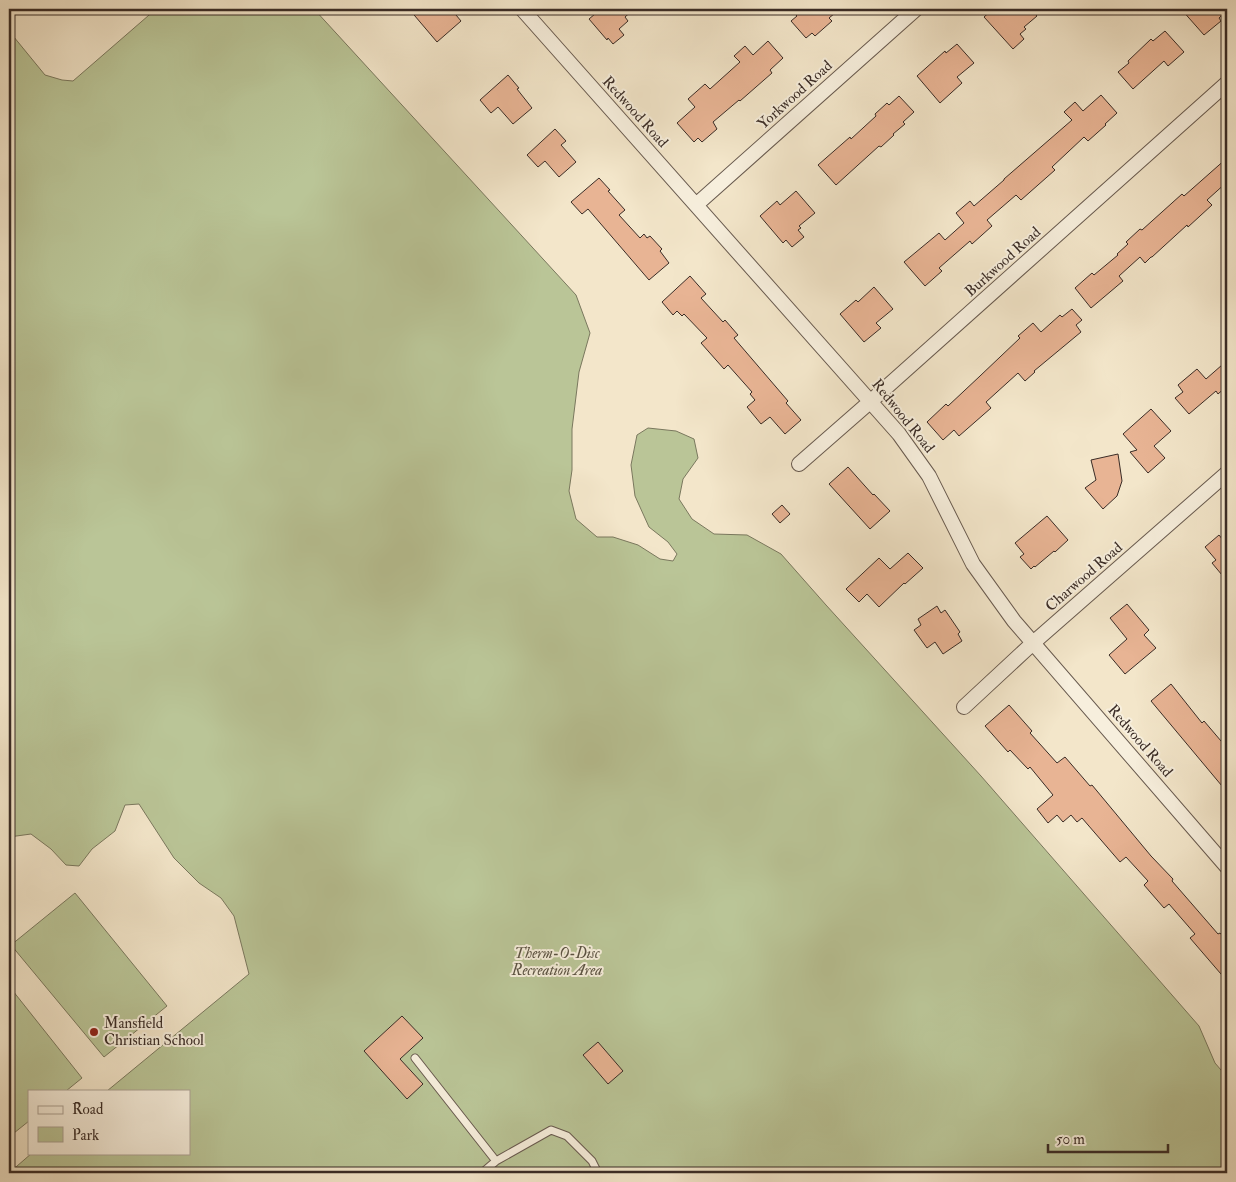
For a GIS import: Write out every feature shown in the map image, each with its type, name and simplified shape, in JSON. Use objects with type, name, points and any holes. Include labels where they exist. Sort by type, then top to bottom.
[{"type":"street","name":"Redwood Road","points":[[522,9],[899,434],[929,476],[973,564],[1014,621],[1227,867]]},
{"type":"street","name":"Yorkwood Road","points":[[696,204],[916,9]]},
{"type":"street","name":"Burkwood Road","points":[[799,464],[1227,83]]},
{"type":"street","name":"Charwood Road","points":[[964,706],[1227,473]]},
{"type":"lane","points":[[415,1058],[496,1160]]},
{"type":"lane","points":[[482,1173],[496,1160],[551,1130],[568,1136],[592,1161],[598,1173]]},
{"type":"green space","name":"Therm-O-Disc Recreation Area","points":[[156,9],[314,9],[576,295],[590,333],[579,372],[572,429],[572,470],[569,491],[576,519],[597,537],[613,537],[638,545],[660,559],[673,561],[677,554],[668,542],[649,527],[635,496],[631,465],[637,435],[648,428],[676,431],[694,439],[698,458],[683,479],[679,499],[692,519],[714,534],[747,535],[781,554],[981,776],[1199,1026],[1215,1063],[1227,1077],[1227,1173],[9,1173],[31,1154],[190,1154],[190,1090],[108,1090],[249,974],[234,916],[221,898],[199,883],[174,858],[139,804],[125,805],[115,831],[92,849],[79,866],[66,865],[51,849],[31,834],[9,837],[9,31],[45,75],[73,81]]},
{"type":"green space","points":[[75,893],[167,1006],[104,1057],[11,945]]},
{"type":"green space","points":[[9,986],[82,1078],[67,1090],[28,1090],[28,1122],[9,1137]]},
{"type":"building","points":[[409,9],[451,9],[461,21],[437,42]]},
{"type":"building","points":[[601,9],[634,9],[625,17],[628,21],[619,29],[624,35],[613,44],[608,38],[607,40],[589,19]]},
{"type":"building","points":[[803,9],[840,9],[829,18],[832,21],[815,36],[812,33],[806,38],[791,21]]},
{"type":"building","points":[[993,9],[1031,9],[1037,16],[1024,27],[1026,29],[1020,34],[1024,39],[1013,49],[984,17]]},
{"type":"building","points":[[1181,9],[1227,10],[1219,18],[1221,21],[1204,35]]},
{"type":"building","points":[[1165,31],[1184,52],[1168,66],[1164,61],[1133,89],[1118,72],[1151,39],[1153,41]]},
{"type":"building","points":[[768,41],[783,58],[770,70],[772,73],[713,122],[717,129],[702,142],[698,138],[694,142],[677,123],[695,107],[688,99],[705,84],[710,89],[740,62],[734,56],[745,46],[753,55]]},
{"type":"building","points":[[957,44],[974,63],[957,77],[962,83],[940,103],[917,76],[945,51],[946,53]]},
{"type":"building","points":[[508,75],[532,108],[513,124],[498,107],[491,113],[480,100]]},
{"type":"building","points":[[1101,95],[1117,113],[1106,125],[1088,141],[1084,137],[1052,167],[1055,170],[1021,200],[1016,195],[987,220],[992,226],[972,244],[970,241],[939,268],[942,271],[925,286],[904,262],[939,233],[945,240],[964,223],[956,213],[970,201],[974,206],[1072,120],[1064,112],[1075,102],[1083,111]]},
{"type":"building","points":[[899,96],[914,112],[903,122],[905,124],[894,135],[836,185],[818,165],[850,137],[851,139],[887,103],[889,105]]},
{"type":"building","points":[[555,129],[566,141],[561,145],[576,162],[559,177],[545,161],[538,167],[527,155]]},
{"type":"building","points":[[1227,158],[1227,182],[1207,200],[1212,205],[1145,263],[1140,257],[1119,276],[1123,281],[1091,308],[1075,288],[1092,273],[1094,275],[1118,255],[1128,244],[1126,242],[1140,229],[1142,230],[1182,194],[1184,196]]},
{"type":"building","points":[[599,178],[625,210],[619,215],[640,238],[644,234],[647,238],[650,236],[662,249],[660,251],[669,263],[649,280],[588,209],[582,214],[571,202]]},
{"type":"building","points":[[796,191],[815,213],[799,226],[801,228],[798,230],[804,237],[792,247],[786,240],[783,243],[760,216],[777,201],[780,205]]},
{"type":"building","points":[[690,276],[706,294],[701,298],[738,335],[734,338],[788,401],[786,403],[801,420],[785,434],[770,417],[761,424],[747,407],[755,400],[750,394],[752,392],[728,365],[724,369],[701,343],[707,338],[684,314],[682,316],[677,311],[673,315],[662,302]]},
{"type":"building","points":[[874,287],[893,309],[876,323],[881,328],[864,342],[840,314],[856,300],[858,302]]},
{"type":"building","points":[[1072,309],[1082,320],[1076,325],[1081,332],[1034,371],[1025,381],[1018,373],[986,402],[991,408],[959,436],[954,430],[943,440],[927,422],[946,404],[948,406],[1020,338],[1018,336],[1033,323],[1041,332],[1060,315],[1062,317]]},
{"type":"building","points":[[1222,365],[1227,371],[1227,386],[1218,394],[1216,391],[1189,414],[1175,398],[1183,392],[1178,385],[1197,369],[1206,379]]},
{"type":"building","points":[[1151,409],[1171,431],[1154,446],[1165,458],[1148,473],[1130,452],[1137,450],[1123,434]]},
{"type":"building","points":[[1118,454],[1122,481],[1117,496],[1103,509],[1085,488],[1096,480],[1091,460]]},
{"type":"building","points":[[848,467],[890,511],[870,529],[829,484]]},
{"type":"building","points":[[782,505],[790,514],[780,523],[772,514]]},
{"type":"building","points":[[1047,516],[1068,540],[1031,569],[1020,557],[1024,554],[1015,543]]},
{"type":"building","points":[[1219,535],[1227,545],[1227,581],[1212,563],[1216,560],[1205,547]]},
{"type":"building","points":[[908,553],[923,568],[879,607],[867,594],[859,602],[846,589],[879,558],[890,569]]},
{"type":"building","points":[[1127,604],[1149,630],[1144,635],[1156,648],[1125,674],[1109,655],[1127,639],[1110,618]]},
{"type":"building","points":[[937,606],[941,613],[945,610],[960,632],[958,634],[962,641],[943,654],[935,642],[927,648],[914,630],[921,625],[918,619]]},
{"type":"building","points":[[1171,684],[1202,723],[1204,721],[1227,748],[1227,792],[1151,701]]},
{"type":"building","points":[[1009,705],[1032,731],[1030,733],[1057,763],[1065,757],[1090,786],[1092,785],[1151,856],[1173,879],[1172,881],[1218,934],[1220,933],[1227,941],[1227,981],[1190,938],[1195,934],[1169,904],[1164,908],[1144,885],[1148,881],[1126,857],[1120,862],[1082,818],[1077,822],[1071,815],[1063,822],[1057,815],[1048,823],[1037,809],[1053,795],[1030,767],[1028,769],[1010,750],[1008,752],[985,726]]},
{"type":"building","points":[[402,1016],[423,1038],[400,1059],[423,1084],[407,1099],[364,1051]]},
{"type":"building","points":[[598,1042],[623,1071],[608,1084],[583,1055]]},
{"type":"place","name":"Mansfield Christian School","points":[[94,1032]]}]
